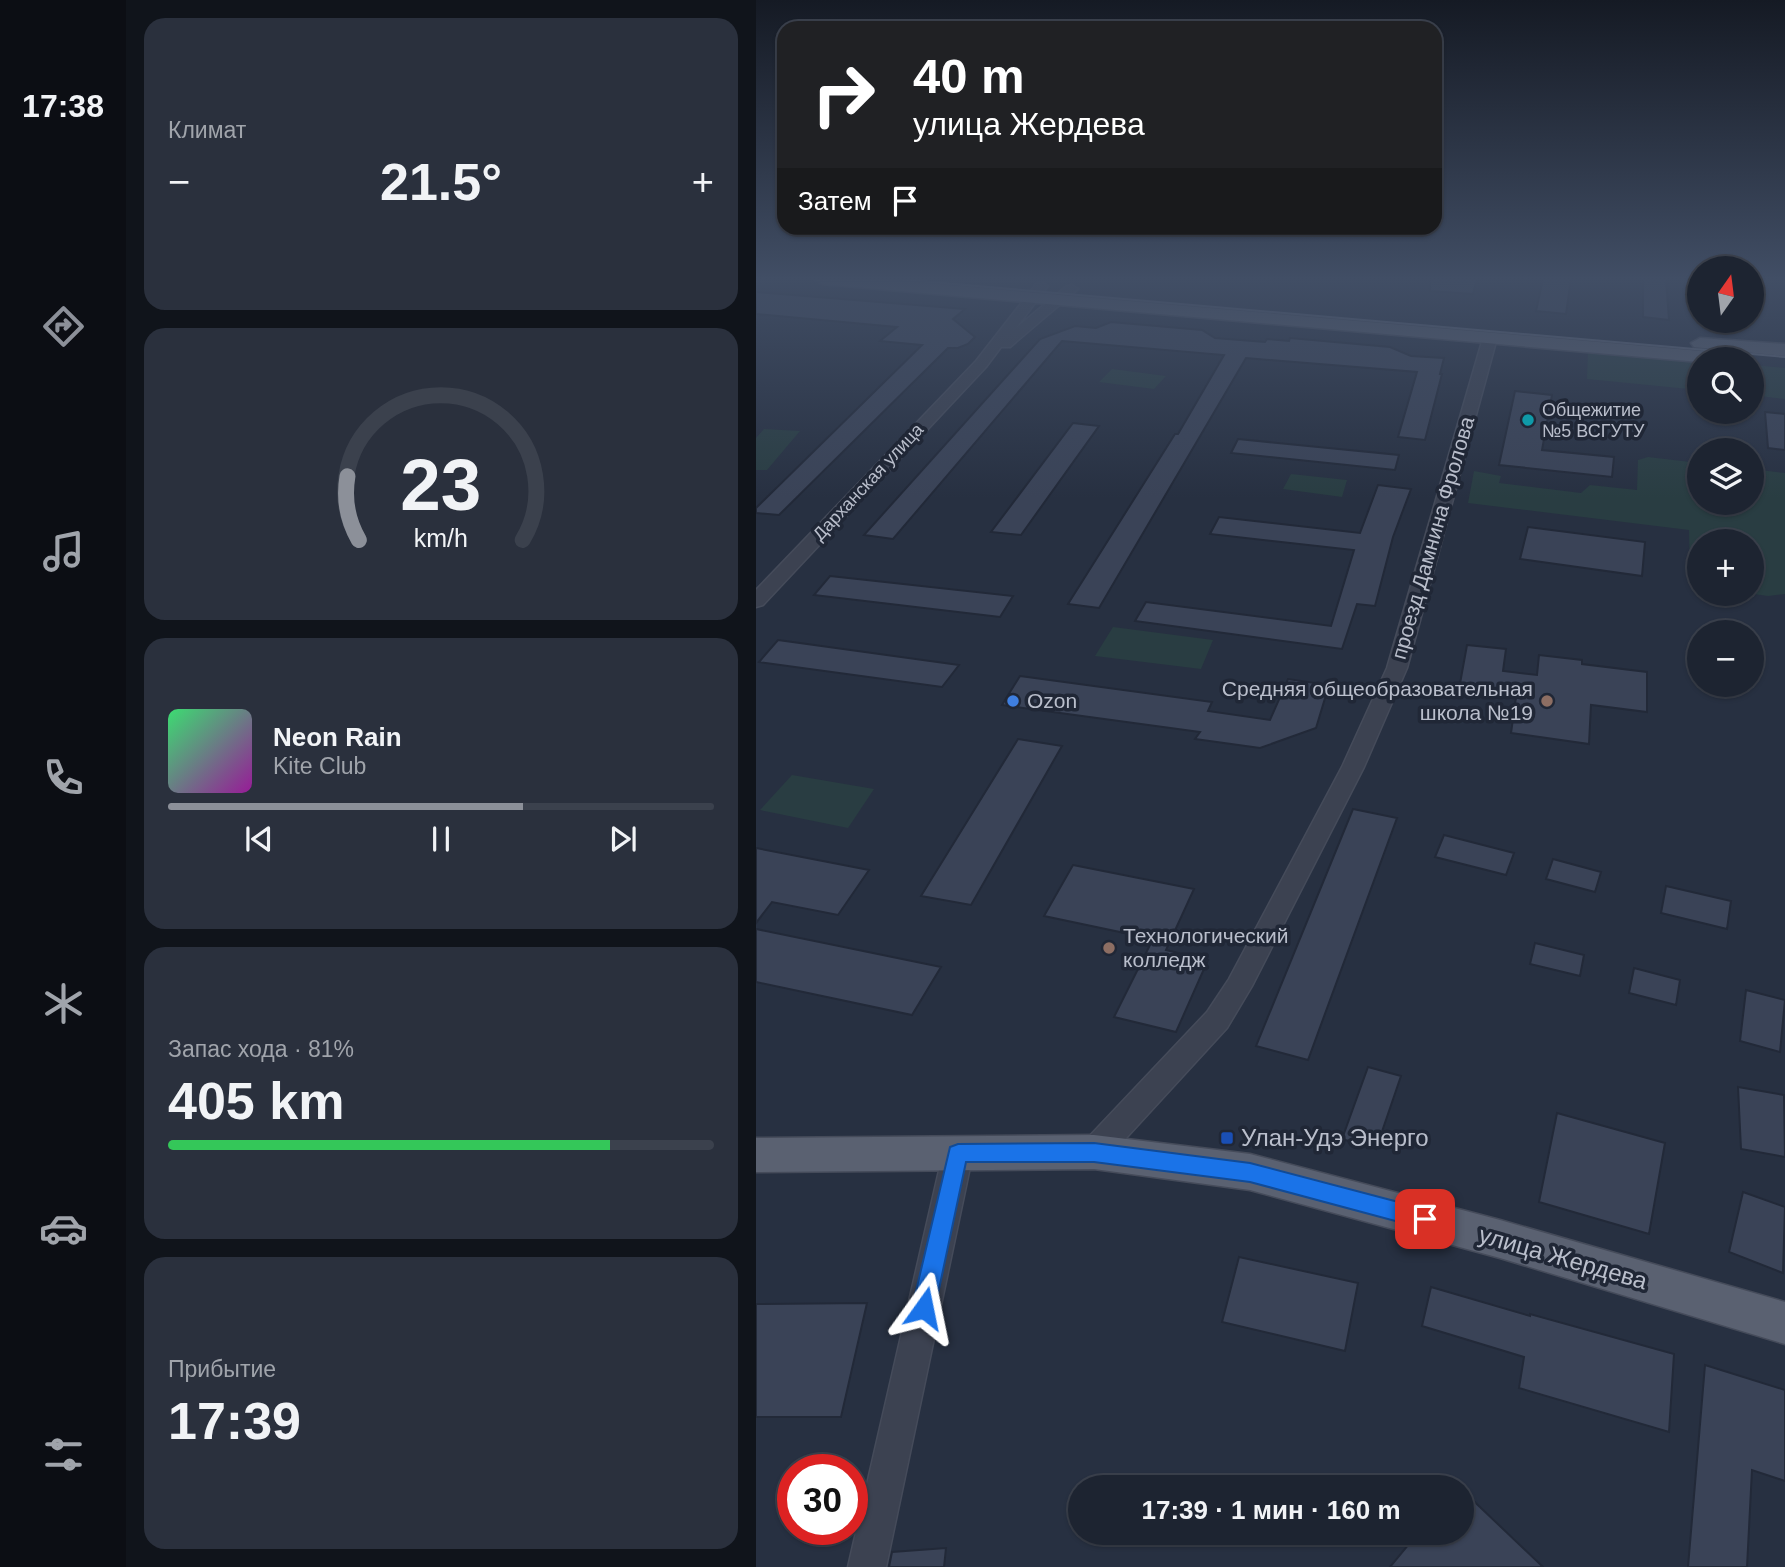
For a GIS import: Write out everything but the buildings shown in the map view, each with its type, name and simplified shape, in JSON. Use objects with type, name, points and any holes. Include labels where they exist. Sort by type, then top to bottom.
[{"type":"main road","points":[[1647,352],[1687,356]]},
{"type":"main road","points":[[1764,362],[1785,364]]},
{"type":"main road","name":"улица Жердева","points":[[756,1155],[1094,1152],[1250,1172],[1500,1239],[1785,1323]]},
{"type":"street","name":"Дарханская улица","points":[[756,601],[989,352]]},
{"type":"street","name":"Дарханская улица","points":[[981,363],[995,352]]},
{"type":"street","name":"проезд Дамнина Фролова","points":[[1094,1152],[1217,1020],[1239,986],[1353,767],[1397,668],[1486,352]]},
{"type":"street","points":[[867,1567],[958,1153]]},
{"type":"green space","points":[[1588,352],[1687,360],[1687,389],[1587,379]]},
{"type":"green space","points":[[1764,366],[1785,368],[1785,399],[1764,396]]},
{"type":"green space","points":[[1112,369],[1166,376],[1154,389],[1099,382]]},
{"type":"green space","points":[[764,429],[800,431],[767,470],[756,470],[756,438]]},
{"type":"green space","points":[[1648,457],[1687,462],[1687,515],[1764,515],[1764,470],[1785,473],[1785,594],[1764,595],[1764,529],[1687,530],[1468,503],[1474,471],[1501,476],[1499,483],[1581,493],[1590,485],[1637,490],[1638,460]]},
{"type":"green space","points":[[1291,474],[1347,480],[1342,497],[1283,489]]},
{"type":"green space","points":[[1113,627],[1213,640],[1201,669],[1095,656]]},
{"type":"green space","points":[[792,775],[874,789],[848,828],[760,810]]},
{"type":"tram line","points":[[1730,352],[1785,357]]},
{"type":"place","name":"Общежитие №5 ВСГУТУ","points":[[1528,420]]},
{"type":"place","name":"Ozon","points":[[1013,701]]},
{"type":"place","name":"Средняя общеобразовательная школа №19","points":[[1547,701]]},
{"type":"place","name":"Технологический колледж","points":[[1109,948]]},
{"type":"place","name":"Улан-Удэ Энерго","points":[[1227,1138]]},
{"type":"route","points":[[924,1308],[958,1153],[1094,1152],[1250,1172],[1425,1219]]}]
